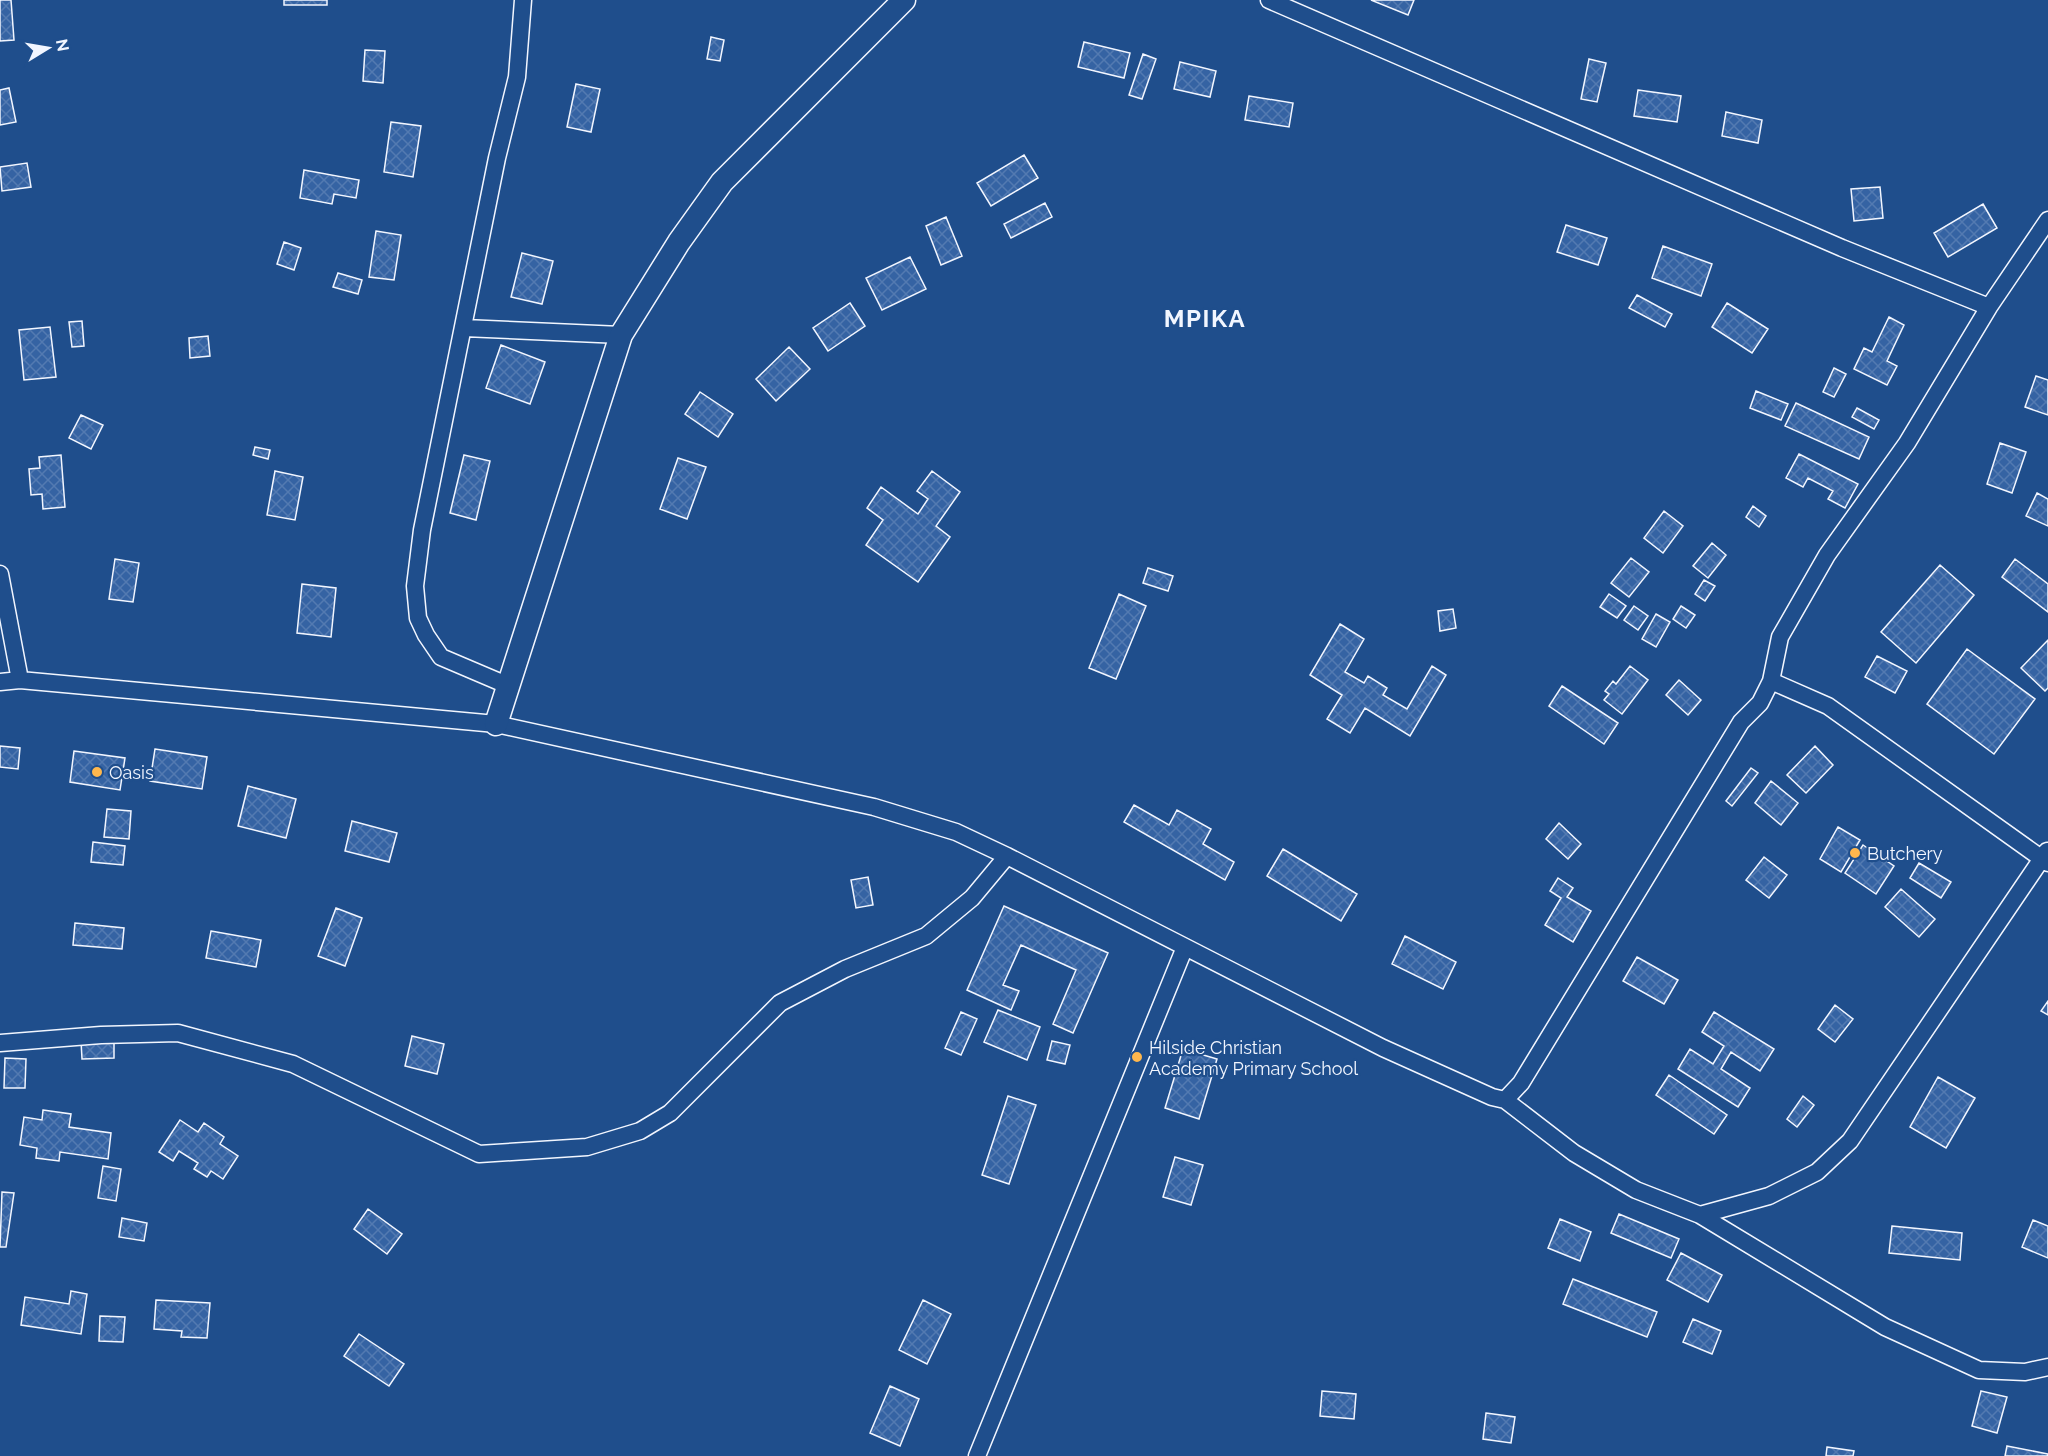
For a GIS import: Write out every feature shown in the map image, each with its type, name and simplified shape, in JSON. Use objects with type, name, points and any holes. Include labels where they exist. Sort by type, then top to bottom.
[{"type":"main road","points":[[496,724],[621,335],[679,243],[722,182],[904,0]]},
{"type":"street","points":[[508,686],[441,657],[418,618],[415,586],[422,530],[497,158],[517,76],[523,0]]},
{"type":"street","points":[[1269,0],[1842,248],[1989,307]]},
{"type":"street","points":[[1505,1100],[1521,1083],[1736,731],[1760,703],[1771,681],[1780,637],[1827,555],[1907,443],[1989,307],[2048,220]]},
{"type":"street","points":[[464,328],[621,335]]},
{"type":"street","points":[[0,574],[20,680]]},
{"type":"street","points":[[0,682],[20,680],[496,724],[874,807],[956,832],[1383,1048],[1492,1097],[1505,1100],[1574,1153],[1636,1190],[1700,1215],[1885,1327],[1979,1370],[2025,1372],[2048,1367]]},
{"type":"street","points":[[1700,1215],[1769,1196],[1817,1172],[1850,1141],[2046,857],[1828,706],[1771,681]]},
{"type":"street","points":[[0,1043],[101,1035],[178,1033],[294,1064],[479,1154],[587,1147],[640,1131],[670,1113],[780,1003],[844,969],[881,957],[926,936],[972,898],[1007,856]]},
{"type":"street","points":[[977,1456],[1185,947]]},
{"type":"building","points":[[0,0],[11,0],[14,40],[0,41]]},
{"type":"building","points":[[284,0],[327,0],[327,5],[284,5]]},
{"type":"building","points":[[1371,0],[1414,0],[1408,15]]},
{"type":"building","points":[[711,37],[724,40],[720,61],[707,59]]},
{"type":"building","points":[[1084,42],[1130,53],[1124,78],[1078,67]]},
{"type":"building","points":[[365,50],[385,51],[383,83],[363,81]]},
{"type":"building","points":[[1143,54],[1156,59],[1142,99],[1129,95]]},
{"type":"building","points":[[1589,59],[1606,63],[1597,102],[1581,99]]},
{"type":"building","points":[[1180,62],[1216,71],[1210,97],[1174,89]]},
{"type":"building","points":[[576,84],[600,89],[591,132],[567,127]]},
{"type":"building","points":[[9,88],[16,122],[0,125],[0,90]]},
{"type":"building","points":[[1638,90],[1681,96],[1677,122],[1634,116]]},
{"type":"building","points":[[1249,96],[1293,103],[1289,127],[1245,120]]},
{"type":"building","points":[[1726,112],[1762,120],[1758,143],[1722,136]]},
{"type":"building","points":[[391,122],[421,126],[413,177],[384,172]]},
{"type":"building","points":[[1024,155],[1038,178],[991,206],[977,183]]},
{"type":"building","points":[[27,163],[31,187],[2,191],[0,167]]},
{"type":"building","points":[[304,170],[359,180],[356,198],[334,194],[332,204],[300,198]]},
{"type":"building","points":[[1880,187],[1883,218],[1854,221],[1851,189]]},
{"type":"building","points":[[1045,203],[1052,217],[1011,238],[1004,224]]},
{"type":"building","points":[[1983,204],[1997,228],[1948,257],[1934,233]]},
{"type":"building","points":[[946,217],[962,256],[941,265],[926,226]]},
{"type":"building","points":[[1566,225],[1607,238],[1598,265],[1557,252]]},
{"type":"building","points":[[376,231],[401,235],[394,280],[369,277]]},
{"type":"building","points":[[284,242],[301,248],[294,270],[277,264]]},
{"type":"building","points":[[1663,246],[1712,264],[1701,296],[1652,278]]},
{"type":"building","points":[[522,253],[553,261],[542,304],[511,297]]},
{"type":"building","points":[[910,257],[926,289],[882,310],[866,278]]},
{"type":"building","points":[[338,273],[362,280],[358,294],[333,287]]},
{"type":"building","points":[[1637,295],[1672,314],[1665,327],[1629,308]]},
{"type":"building","points":[[850,303],[865,326],[828,351],[813,328]]},
{"type":"building","points":[[1727,303],[1768,329],[1752,353],[1712,327]]},
{"type":"building","points":[[1889,317],[1904,325],[1887,361],[1897,366],[1887,385],[1854,369],[1864,348],[1872,352]]},
{"type":"building","points":[[82,321],[84,346],[72,347],[69,322]]},
{"type":"building","points":[[50,327],[56,377],[24,380],[19,330]]},
{"type":"building","points":[[208,336],[210,356],[190,358],[189,338]]},
{"type":"building","points":[[501,345],[545,362],[530,404],[486,388]]},
{"type":"building","points":[[789,347],[810,369],[776,401],[756,379]]},
{"type":"building","points":[[1834,368],[1846,374],[1834,397],[1823,392]]},
{"type":"building","points":[[2036,376],[2048,380],[2048,415],[2025,407]]},
{"type":"building","points":[[1756,391],[1788,404],[1781,420],[1750,408]]},
{"type":"building","points":[[700,392],[733,414],[718,437],[685,414]]},
{"type":"building","points":[[1796,403],[1869,437],[1859,459],[1785,426]]},
{"type":"building","points":[[1857,408],[1879,420],[1874,429],[1852,417]]},
{"type":"building","points":[[81,415],[103,425],[91,449],[69,438]]},
{"type":"building","points":[[2000,443],[2026,452],[2012,493],[1987,484]]},
{"type":"building","points":[[255,447],[270,450],[268,459],[253,455]]},
{"type":"building","points":[[1799,454],[1858,484],[1845,508],[1828,499],[1833,491],[1808,478],[1803,487],[1786,478]]},
{"type":"building","points":[[61,455],[65,507],[43,509],[42,494],[31,495],[29,469],[40,468],[39,457]]},
{"type":"building","points":[[464,455],[490,461],[476,520],[450,513]]},
{"type":"building","points":[[678,458],[706,467],[687,519],[660,509]]},
{"type":"building","points":[[275,471],[303,477],[295,520],[267,515]]},
{"type":"building","points":[[932,471],[960,492],[936,526],[950,537],[918,582],[866,545],[883,520],[867,508],[881,487],[918,514],[928,499],[917,491]]},
{"type":"building","points":[[2037,493],[2048,499],[2048,526],[2026,516]]},
{"type":"building","points":[[1753,506],[1766,516],[1759,527],[1746,517]]},
{"type":"building","points":[[1664,511],[1683,526],[1663,553],[1644,538]]},
{"type":"building","points":[[1712,543],[1726,555],[1708,578],[1693,566]]},
{"type":"building","points":[[1631,558],[1649,572],[1629,597],[1611,583]]},
{"type":"building","points":[[115,559],[139,563],[133,602],[109,599]]},
{"type":"building","points":[[2015,559],[2048,584],[2048,612],[2002,577]]},
{"type":"building","points":[[1940,565],[1974,595],[1916,663],[1881,632]]},
{"type":"building","points":[[1148,568],[1173,576],[1168,591],[1143,583]]},
{"type":"building","points":[[1704,580],[1715,586],[1705,601],[1695,594]]},
{"type":"building","points":[[302,584],[336,588],[331,637],[297,633]]},
{"type":"building","points":[[1119,594],[1146,606],[1116,679],[1089,668]]},
{"type":"building","points":[[1609,594],[1626,606],[1617,618],[1600,607]]},
{"type":"building","points":[[1634,606],[1648,616],[1638,630],[1624,620]]},
{"type":"building","points":[[1681,606],[1695,615],[1686,628],[1673,619]]},
{"type":"building","points":[[1453,609],[1456,628],[1440,631],[1438,611]]},
{"type":"building","points":[[1656,614],[1670,622],[1656,647],[1642,639]]},
{"type":"building","points":[[1340,624],[1364,639],[1345,672],[1364,683],[1368,676],[1387,688],[1383,695],[1407,709],[1432,666],[1446,675],[1410,736],[1365,708],[1350,733],[1327,719],[1342,695],[1310,675]]},
{"type":"building","points":[[2048,640],[2048,688],[2045,691],[2021,668]]},
{"type":"building","points":[[1967,649],[2035,699],[1994,754],[1927,704]]},
{"type":"building","points":[[1877,656],[1907,671],[1895,693],[1865,677]]},
{"type":"building","points":[[1630,666],[1648,680],[1622,714],[1604,700],[1609,694],[1605,691],[1613,681],[1616,684]]},
{"type":"building","points":[[1679,680],[1701,700],[1688,715],[1666,695]]},
{"type":"building","points":[[1562,686],[1618,723],[1604,744],[1549,706]]},
{"type":"building","points":[[0,746],[20,748],[18,769],[0,767]]},
{"type":"building","points":[[1815,746],[1833,765],[1806,793],[1787,775]]},
{"type":"building","points":[[155,749],[207,757],[202,789],[150,781]]},
{"type":"building","name":"Oasis","points":[[74,751],[125,758],[120,790],[70,782]]},
{"type":"building","points":[[1751,768],[1758,773],[1732,806],[1726,801]]},
{"type":"building","points":[[1771,781],[1798,803],[1781,825],[1755,803]]},
{"type":"building","points":[[248,786],[296,799],[286,838],[238,826]]},
{"type":"building","points":[[1134,805],[1169,825],[1177,810],[1211,829],[1203,844],[1234,862],[1225,880],[1124,822]]},
{"type":"building","points":[[107,809],[131,811],[129,839],[104,837]]},
{"type":"building","points":[[352,821],[397,833],[389,862],[345,851]]},
{"type":"building","points":[[1559,823],[1581,844],[1568,859],[1546,839]]},
{"type":"building","points":[[1838,827],[1860,840],[1841,872],[1820,859]]},
{"type":"building","points":[[93,842],[125,846],[123,865],[91,862]]},
{"type":"building","points":[[1863,845],[1894,866],[1876,894],[1845,873]]},
{"type":"building","points":[[1283,849],[1357,894],[1341,921],[1267,876]]},
{"type":"building","points":[[1764,857],[1787,875],[1769,898],[1746,880]]},
{"type":"building","points":[[1919,863],[1951,882],[1941,898],[1910,878]]},
{"type":"building","points":[[868,877],[873,905],[856,908],[851,880]]},
{"type":"building","points":[[1558,878],[1573,888],[1567,897],[1591,911],[1573,942],[1545,925],[1561,898],[1550,891]]},
{"type":"building","points":[[1901,889],[1935,919],[1919,937],[1885,907]]},
{"type":"building","points":[[1004,906],[1108,953],[1073,1033],[1053,1024],[1076,970],[1021,945],[1003,985],[1019,991],[1011,1010],[967,990]]},
{"type":"building","points":[[336,908],[362,918],[345,966],[318,956]]},
{"type":"building","points":[[75,923],[124,928],[122,949],[73,945]]},
{"type":"building","points":[[211,931],[261,940],[256,967],[206,958]]},
{"type":"building","points":[[1405,936],[1456,962],[1443,989],[1392,964]]},
{"type":"building","points":[[1637,957],[1678,980],[1664,1004],[1623,981]]},
{"type":"building","points":[[2048,1001],[2048,1015],[2041,1011]]},
{"type":"building","points":[[1835,1005],[1853,1019],[1835,1042],[1818,1029]]},
{"type":"building","points":[[998,1010],[1040,1027],[1027,1060],[984,1042]]},
{"type":"building","points":[[961,1012],[977,1019],[961,1055],[945,1048]]},
{"type":"building","points":[[1714,1012],[1774,1049],[1760,1071],[1731,1052],[1721,1069],[1750,1088],[1738,1107],[1678,1069],[1690,1049],[1713,1064],[1724,1046],[1702,1032]]},
{"type":"building","points":[[412,1036],[444,1044],[437,1074],[405,1066]]},
{"type":"building","points":[[114,1040],[114,1058],[82,1059],[81,1041]]},
{"type":"building","points":[[1052,1041],[1070,1045],[1065,1064],[1047,1060]]},
{"type":"building","points":[[1183,1049],[1217,1059],[1199,1119],[1165,1108]]},
{"type":"building","points":[[5,1058],[26,1059],[25,1088],[4,1088]]},
{"type":"building","points":[[1669,1075],[1727,1115],[1714,1134],[1656,1095]]},
{"type":"building","points":[[1938,1077],[1975,1098],[1946,1148],[1910,1127]]},
{"type":"building","points":[[1008,1096],[1036,1105],[1009,1184],[982,1175]]},
{"type":"building","points":[[1803,1096],[1814,1105],[1797,1127],[1787,1119]]},
{"type":"building","points":[[43,1110],[71,1114],[69,1127],[111,1133],[108,1159],[60,1152],[59,1161],[36,1158],[37,1148],[20,1145],[24,1117],[42,1120]]},
{"type":"building","points":[[180,1120],[198,1132],[204,1123],[224,1137],[220,1144],[238,1156],[223,1179],[211,1171],[207,1177],[194,1169],[198,1163],[179,1151],[173,1161],[159,1152]]},
{"type":"building","points":[[1175,1157],[1203,1165],[1191,1205],[1163,1197]]},
{"type":"building","points":[[103,1166],[121,1169],[116,1201],[98,1198]]},
{"type":"building","points":[[2,1192],[14,1193],[6,1247],[0,1247]]},
{"type":"building","points":[[368,1209],[402,1234],[387,1254],[354,1229]]},
{"type":"building","points":[[1619,1214],[1679,1239],[1671,1258],[1611,1233]]},
{"type":"building","points":[[122,1218],[147,1223],[144,1241],[119,1237]]},
{"type":"building","points":[[1560,1219],[1591,1232],[1580,1261],[1548,1248]]},
{"type":"building","points":[[2033,1220],[2048,1226],[2048,1258],[2022,1247]]},
{"type":"building","points":[[1892,1226],[1962,1233],[1960,1260],[1889,1253]]},
{"type":"building","points":[[1681,1253],[1722,1275],[1708,1302],[1667,1280]]},
{"type":"building","points":[[1573,1279],[1657,1312],[1647,1337],[1563,1304]]},
{"type":"building","points":[[71,1291],[87,1294],[81,1334],[21,1325],[25,1297],[69,1304]]},
{"type":"building","points":[[156,1300],[210,1303],[207,1338],[181,1337],[182,1331],[154,1329]]},
{"type":"building","points":[[923,1300],[951,1314],[927,1364],[899,1350]]},
{"type":"building","points":[[100,1316],[125,1317],[123,1342],[99,1341]]},
{"type":"building","points":[[1693,1319],[1721,1331],[1712,1354],[1683,1342]]},
{"type":"building","points":[[359,1334],[404,1364],[389,1386],[344,1356]]},
{"type":"building","points":[[890,1386],[919,1399],[900,1446],[870,1433]]},
{"type":"building","points":[[1322,1391],[1356,1394],[1354,1419],[1320,1416]]},
{"type":"building","points":[[1981,1391],[2007,1397],[1997,1433],[1972,1426]]},
{"type":"building","points":[[1486,1413],[1515,1417],[1511,1443],[1483,1439]]},
{"type":"building","points":[[2007,1446],[2048,1454],[2047,1456],[2005,1456]]},
{"type":"building","points":[[1827,1447],[1854,1451],[1853,1456],[1826,1456]]},
{"type":"place","name":"Oasis","points":[[97,772]]},
{"type":"place","name":"Butchery","points":[[1855,853]]},
{"type":"place","name":"Hilside Christian Academy Primary School","points":[[1137,1057]]},
{"type":"district","name":"MPIKA","points":[[1205,318]]}]
